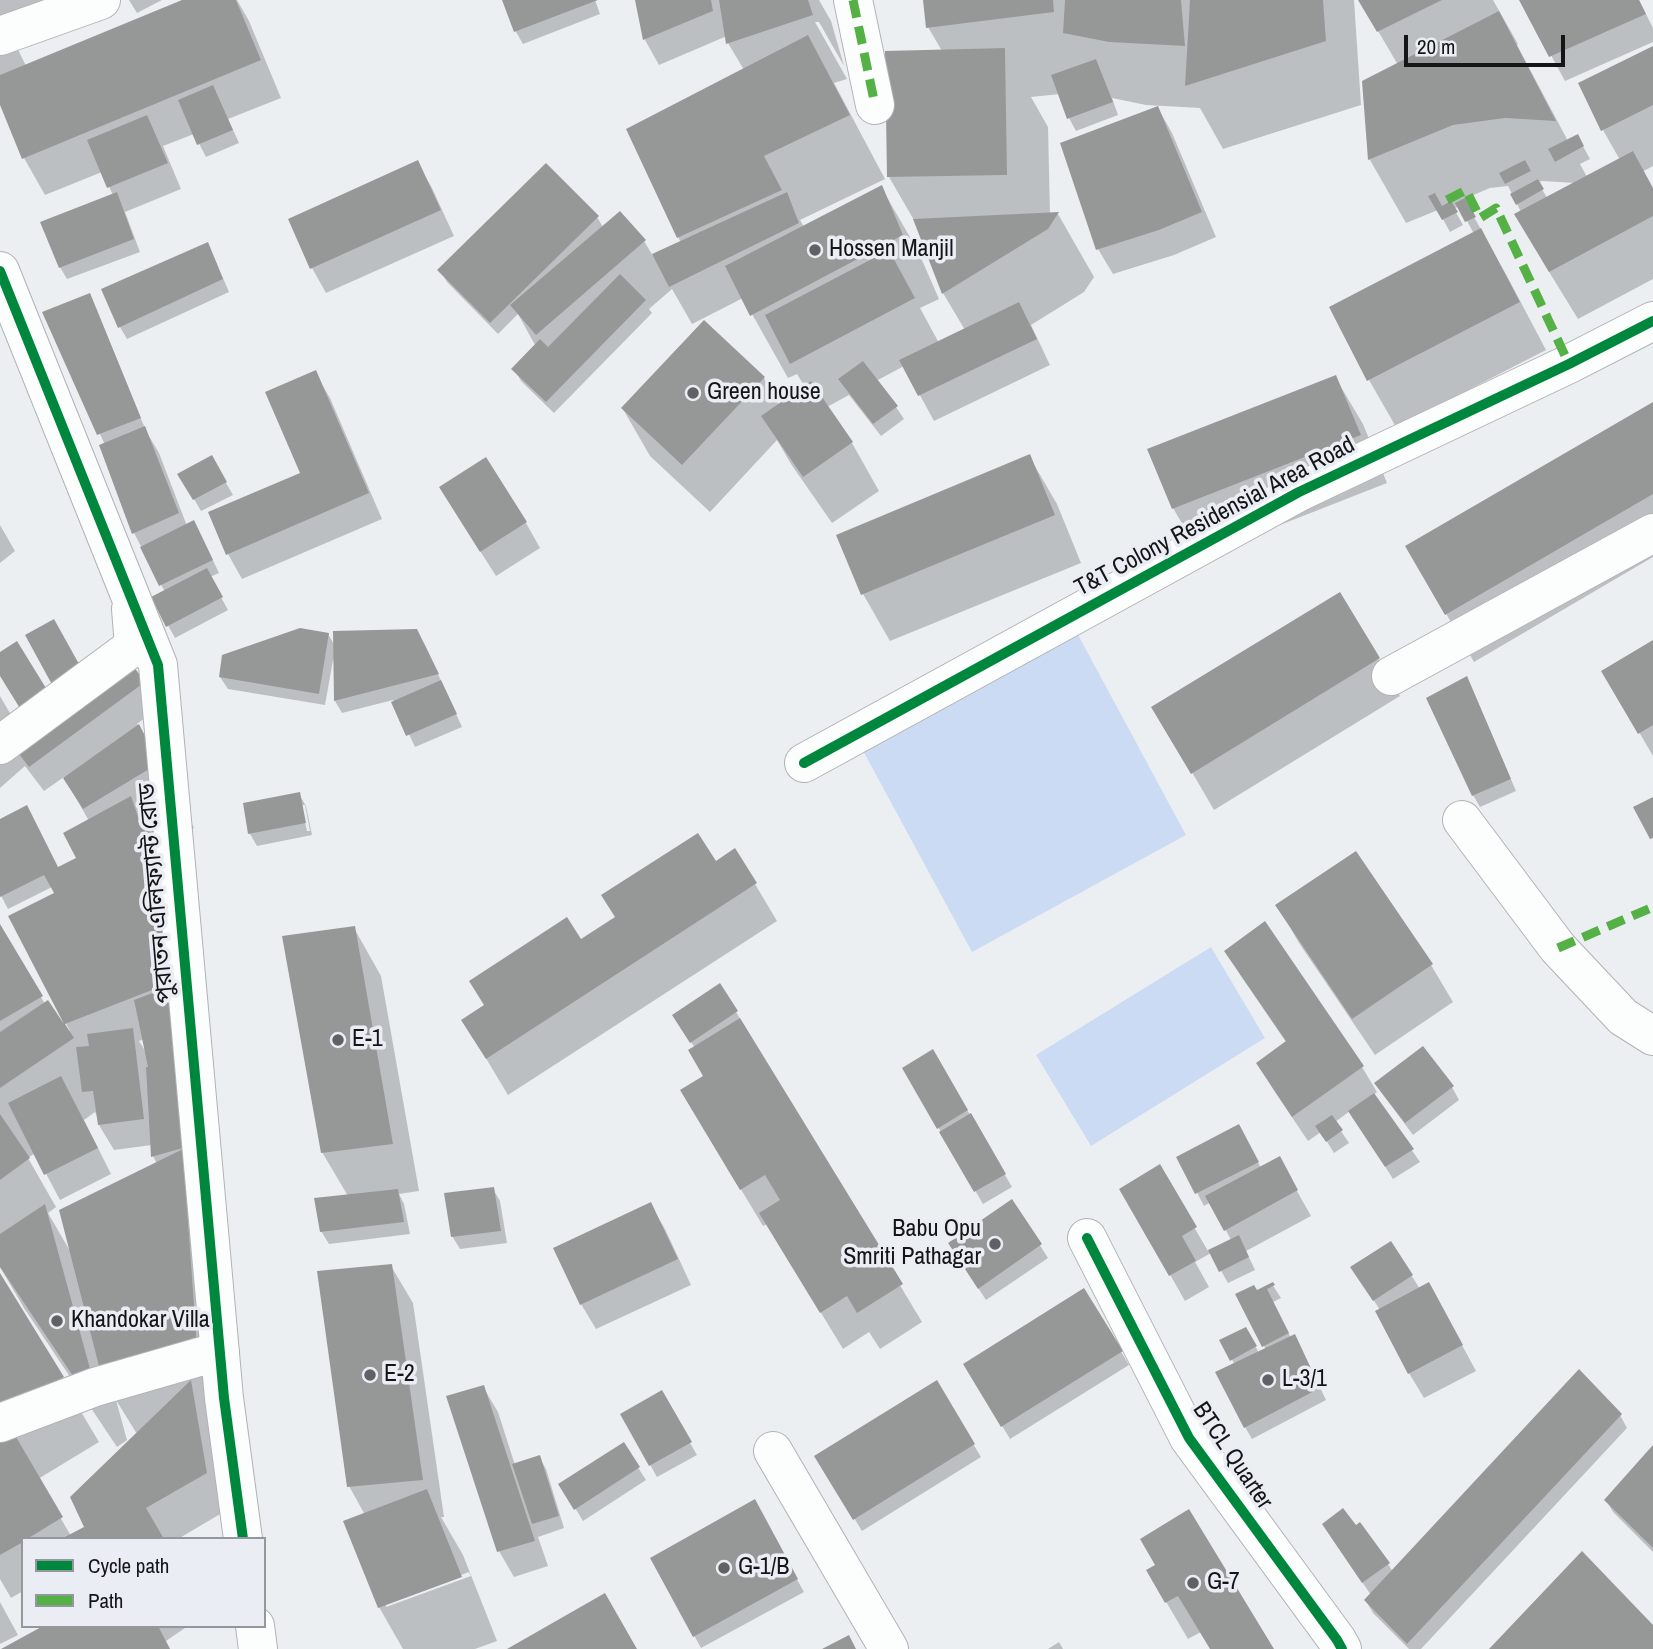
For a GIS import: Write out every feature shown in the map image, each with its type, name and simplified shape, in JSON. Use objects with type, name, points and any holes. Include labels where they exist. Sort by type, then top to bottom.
[{"type":"street","points":[[0,36],[101,0]]},
{"type":"street","points":[[853,0],[875,105]]},
{"type":"street","name":"পুরাতন এলিফ্যান্ট রোড","points":[[0,271],[158,665],[224,1398],[243,1537]]},
{"type":"street","name":"T&T Colony Residensial Area Road","points":[[804,763],[1299,492],[1569,364],[1653,321]]},
{"type":"street","points":[[1391,676],[1653,533]]},
{"type":"street","points":[[0,745],[134,646],[130,598]]},
{"type":"street","points":[[1462,820],[1558,948],[1623,1017],[1653,1036]]},
{"type":"street","name":"BTCL Quarter","points":[[1087,1238],[1189,1438],[1342,1649]]},
{"type":"street","points":[[0,1423],[95,1387],[220,1352]]},
{"type":"street","points":[[773,1451],[889,1649]]},
{"type":"street","points":[[255,1628],[258,1649]]},
{"type":"shaded area","points":[[1069,618],[1186,835],[972,952],[855,736]]},
{"type":"shaded area","points":[[1211,947],[1265,1038],[1091,1146],[1036,1055]]},
{"type":"building","points":[[182,0],[236,0],[261,60],[22,159],[0,105],[0,75]]},
{"type":"building","points":[[502,0],[598,0],[514,32]]},
{"type":"building","points":[[635,0],[711,0],[713,11],[643,40]]},
{"type":"building","points":[[719,0],[808,0],[813,15],[726,44]]},
{"type":"building","points":[[923,0],[1053,0],[1054,12],[926,28]]},
{"type":"building","points":[[1065,0],[1181,0],[1185,46],[1109,42],[1063,33]]},
{"type":"building","points":[[1190,0],[1323,0],[1326,41],[1185,86]]},
{"type":"building","points":[[1358,0],[1442,0],[1377,32]]},
{"type":"building","points":[[1519,0],[1639,0],[1646,14],[1549,57]]},
{"type":"building","points":[[1499,11],[1556,121],[1505,118],[1453,125],[1368,160],[1362,81]]},
{"type":"building","points":[[808,35],[850,115],[764,156],[782,190],[677,238],[626,129]]},
{"type":"building","points":[[1653,46],[1653,105],[1601,131],[1578,83]]},
{"type":"building","points":[[1005,48],[1007,175],[887,177],[885,51]]},
{"type":"building","points":[[1096,59],[1113,102],[1067,119],[1051,75]]},
{"type":"building","points":[[213,85],[233,130],[197,145],[178,100]]},
{"type":"building","points":[[1158,106],[1202,212],[1159,230],[1096,250],[1060,143]]},
{"type":"building","points":[[147,115],[168,163],[107,188],[87,140]]},
{"type":"building","points":[[1578,134],[1584,146],[1555,162],[1548,149]]},
{"type":"building","points":[[1633,151],[1653,188],[1653,216],[1549,272],[1514,214]]},
{"type":"building","points":[[418,160],[441,210],[310,269],[288,219]]},
{"type":"building","points":[[1525,160],[1531,171],[1505,184],[1499,173]]},
{"type":"building","points":[[546,163],[599,216],[490,323],[437,270]]},
{"type":"building","points":[[1538,179],[1544,189],[1516,205],[1510,194]]},
{"type":"building","name":"Hossen Manjil","points":[[882,185],[903,235],[750,316],[725,266]]},
{"type":"building","points":[[117,192],[134,239],[59,268],[40,222]]},
{"type":"building","points":[[787,192],[799,223],[669,287],[652,254]]},
{"type":"building","points":[[1435,193],[1442,206],[1451,201],[1458,212],[1442,220],[1428,196]]},
{"type":"building","points":[[1465,198],[1476,217],[1465,222],[1455,203]]},
{"type":"building","points":[[620,211],[646,240],[536,335],[510,305]]},
{"type":"building","points":[[1059,212],[1048,229],[942,294],[913,219]]},
{"type":"building","points":[[1481,228],[1520,302],[1367,381],[1329,307]]},
{"type":"building","points":[[208,242],[223,279],[118,328],[101,289]]},
{"type":"building","points":[[889,250],[915,298],[790,364],[765,315]]},
{"type":"building","points":[[620,274],[646,300],[546,402],[511,369],[540,339],[548,347]]},
{"type":"building","points":[[90,293],[141,418],[97,435],[42,312]]},
{"type":"building","points":[[1019,302],[1037,339],[918,396],[899,360]]},
{"type":"building","name":"Green house","points":[[704,320],[765,377],[682,465],[621,408]]},
{"type":"building","points":[[863,361],[898,406],[873,424],[838,379]]},
{"type":"building","points":[[316,370],[369,493],[226,555],[208,512],[300,473],[265,392]]},
{"type":"building","points":[[1336,375],[1361,435],[1172,509],[1147,449]]},
{"type":"building","points":[[811,381],[853,442],[803,477],[761,416]]},
{"type":"building","points":[[1653,402],[1653,494],[1445,615],[1405,546]]},
{"type":"building","points":[[145,426],[179,513],[132,534],[99,445]]},
{"type":"building","points":[[1030,454],[1055,515],[861,595],[836,535]]},
{"type":"building","points":[[212,455],[227,482],[193,500],[177,474]]},
{"type":"building","points":[[486,457],[527,522],[480,552],[439,487]]},
{"type":"building","points":[[194,520],[213,560],[159,586],[140,547]]},
{"type":"building","points":[[207,568],[223,597],[166,627],[151,597]]},
{"type":"building","points":[[1340,592],[1380,658],[1191,774],[1151,707]]},
{"type":"building","points":[[54,619],[84,673],[55,690],[25,635]]},
{"type":"building","points":[[300,628],[329,633],[319,694],[219,677],[222,655]]},
{"type":"building","points":[[417,629],[439,674],[334,701],[333,631]]},
{"type":"building","points":[[1653,640],[1653,725],[1638,734],[1601,671]]},
{"type":"building","points":[[17,641],[49,693],[21,710],[0,676],[0,652]]},
{"type":"building","points":[[126,656],[145,682],[29,767],[9,741]]},
{"type":"building","points":[[1467,676],[1511,779],[1472,796],[1426,698]]},
{"type":"building","points":[[441,680],[457,714],[406,736],[391,702]]},
{"type":"building","points":[[139,724],[159,763],[83,809],[63,778]]},
{"type":"building","points":[[300,792],[306,823],[248,834],[243,803]]},
{"type":"building","points":[[131,796],[141,825],[154,819],[175,981],[65,1024],[74,1038],[0,1088],[0,1032],[48,1000],[64,1024],[8,916],[54,893],[44,875],[0,897],[0,819],[27,805],[58,867],[76,858],[63,833]]},
{"type":"building","points":[[1653,797],[1653,838],[1650,839],[1633,807]]},
{"type":"building","points":[[698,833],[716,861],[735,848],[757,883],[486,1059],[461,1020],[484,1005],[469,981],[567,917],[581,939],[615,917],[601,895]]},
{"type":"building","points":[[1356,851],[1433,964],[1352,1019],[1275,905]]},
{"type":"building","points":[[1265,921],[1364,1066],[1292,1117],[1256,1063],[1286,1041],[1224,951]]},
{"type":"building","points":[[0,924],[43,996],[0,1021]]},
{"type":"building","name":"E-1","points":[[355,926],[393,1144],[321,1153],[282,936]]},
{"type":"building","points":[[720,983],[738,1011],[690,1043],[672,1015]]},
{"type":"building","points":[[176,984],[190,1146],[151,1157],[148,1067],[134,1000]]},
{"type":"building","points":[[740,1018],[903,1284],[857,1313],[847,1296],[820,1313],[759,1213],[780,1200],[765,1175],[740,1190],[680,1090],[703,1076],[688,1050]]},
{"type":"building","points":[[133,1028],[144,1119],[98,1125],[93,1091],[82,1092],[76,1047],[89,1046],[87,1034]]},
{"type":"building","points":[[1423,1046],[1454,1086],[1405,1123],[1374,1083]]},
{"type":"building","points":[[933,1049],[968,1110],[937,1129],[902,1068]]},
{"type":"building","points":[[61,1076],[98,1148],[44,1175],[8,1103]]},
{"type":"building","points":[[1374,1093],[1414,1149],[1385,1167],[1348,1111]]},
{"type":"building","points":[[971,1113],[1006,1174],[974,1192],[939,1132]]},
{"type":"building","points":[[0,1114],[30,1158],[0,1180]]},
{"type":"building","points":[[1332,1115],[1343,1130],[1326,1142],[1315,1126]]},
{"type":"building","points":[[1239,1124],[1259,1162],[1195,1194],[1176,1157]]},
{"type":"building","points":[[183,1149],[197,1347],[101,1374],[59,1210]]},
{"type":"building","points":[[1280,1156],[1298,1190],[1224,1231],[1205,1196]]},
{"type":"building","points":[[1160,1164],[1197,1227],[1182,1236],[1196,1261],[1169,1276],[1119,1189]]},
{"type":"building","points":[[494,1187],[501,1231],[451,1237],[444,1193]]},
{"type":"building","points":[[398,1189],[404,1222],[320,1232],[314,1198]]},
{"type":"building","name":"Babu Opu Smriti Pathagar","points":[[1012,1199],[1042,1244],[978,1289],[948,1243]]},
{"type":"building","points":[[651,1202],[678,1259],[580,1305],[553,1248]]},
{"type":"building","name":"Khandokar Villa","points":[[45,1204],[92,1376],[79,1385],[0,1267],[0,1234]]},
{"type":"building","points":[[1239,1235],[1249,1257],[1219,1272],[1208,1250]]},
{"type":"building","points":[[1391,1241],[1413,1275],[1373,1301],[1350,1267]]},
{"type":"building","name":"E-2","points":[[392,1264],[423,1480],[347,1487],[317,1271]]},
{"type":"building","points":[[0,1273],[64,1377],[1,1416],[0,1414]]},
{"type":"building","points":[[1273,1282],[1275,1285],[1267,1289],[1289,1333],[1262,1347],[1235,1294],[1254,1285],[1257,1290]]},
{"type":"building","points":[[1429,1282],[1463,1345],[1408,1374],[1375,1311]]},
{"type":"building","points":[[1084,1288],[1123,1351],[1001,1427],[963,1364]]},
{"type":"building","points":[[1246,1327],[1257,1346],[1230,1361],[1219,1340]]},
{"type":"building","name":"L-3/1","points":[[1295,1334],[1320,1388],[1244,1428],[1215,1372]]},
{"type":"building","points":[[1579,1369],[1622,1414],[1407,1644],[1364,1600]]},
{"type":"building","points":[[191,1380],[207,1473],[146,1508],[163,1537],[65,1537],[84,1527],[70,1497]]},
{"type":"building","points":[[937,1380],[975,1444],[853,1520],[814,1456]]},
{"type":"building","points":[[484,1385],[535,1541],[497,1552],[446,1396]]},
{"type":"building","points":[[662,1390],[692,1442],[649,1466],[620,1414]]},
{"type":"building","points":[[9,1425],[63,1517],[30,1537],[21,1537],[21,1543],[0,1555],[0,1431]]},
{"type":"building","points":[[624,1442],[640,1467],[574,1510],[558,1484]]},
{"type":"building","points":[[1653,1445],[1653,1548],[1604,1500]]},
{"type":"building","points":[[540,1455],[559,1516],[532,1524],[512,1464]]},
{"type":"building","points":[[427,1489],[462,1577],[378,1608],[343,1521]]},
{"type":"building","name":"G-1/B","points":[[755,1499],[798,1579],[693,1637],[650,1558]]},
{"type":"building","points":[[1343,1508],[1356,1525],[1360,1522],[1390,1563],[1362,1583],[1322,1524]]},
{"type":"building","name":"G-7","points":[[1189,1509],[1274,1649],[1210,1649],[1178,1596],[1165,1603],[1146,1570],[1155,1565],[1140,1539]]},
{"type":"building","points":[[1582,1551],[1653,1625],[1653,1649],[1489,1649]]},
{"type":"building","points":[[605,1593],[637,1649],[507,1649]]},
{"type":"building","points":[[39,1628],[159,1628],[170,1649],[1,1649]]},
{"type":"building","points":[[849,1635],[856,1649],[822,1649]]},
{"type":"marked path","points":[[853,0],[875,105]]},
{"type":"marked path","points":[[1447,200],[1466,190],[1480,218],[1496,208],[1569,364]]},
{"type":"marked path","points":[[1558,948],[1653,907]]},
{"type":"cycle path","points":[[0,271],[158,665],[224,1398],[243,1537]]},
{"type":"cycle path","points":[[804,763],[1299,492],[1569,364],[1653,321]]},
{"type":"cycle path","points":[[1087,1238],[1189,1438],[1342,1649]]},
{"type":"place","name":"Hossen Manjil","points":[[815,250]]},
{"type":"place","name":"Green house","points":[[693,393]]},
{"type":"place","name":"E-1","points":[[338,1040]]},
{"type":"place","name":"Babu Opu Smriti Pathagar","points":[[995,1244]]},
{"type":"place","name":"Khandokar Villa","points":[[57,1321]]},
{"type":"place","name":"E-2","points":[[370,1375]]},
{"type":"place","name":"L-3/1","points":[[1268,1380]]},
{"type":"place","name":"G-1/B","points":[[724,1568]]},
{"type":"place","name":"G-7","points":[[1193,1583]]}]
